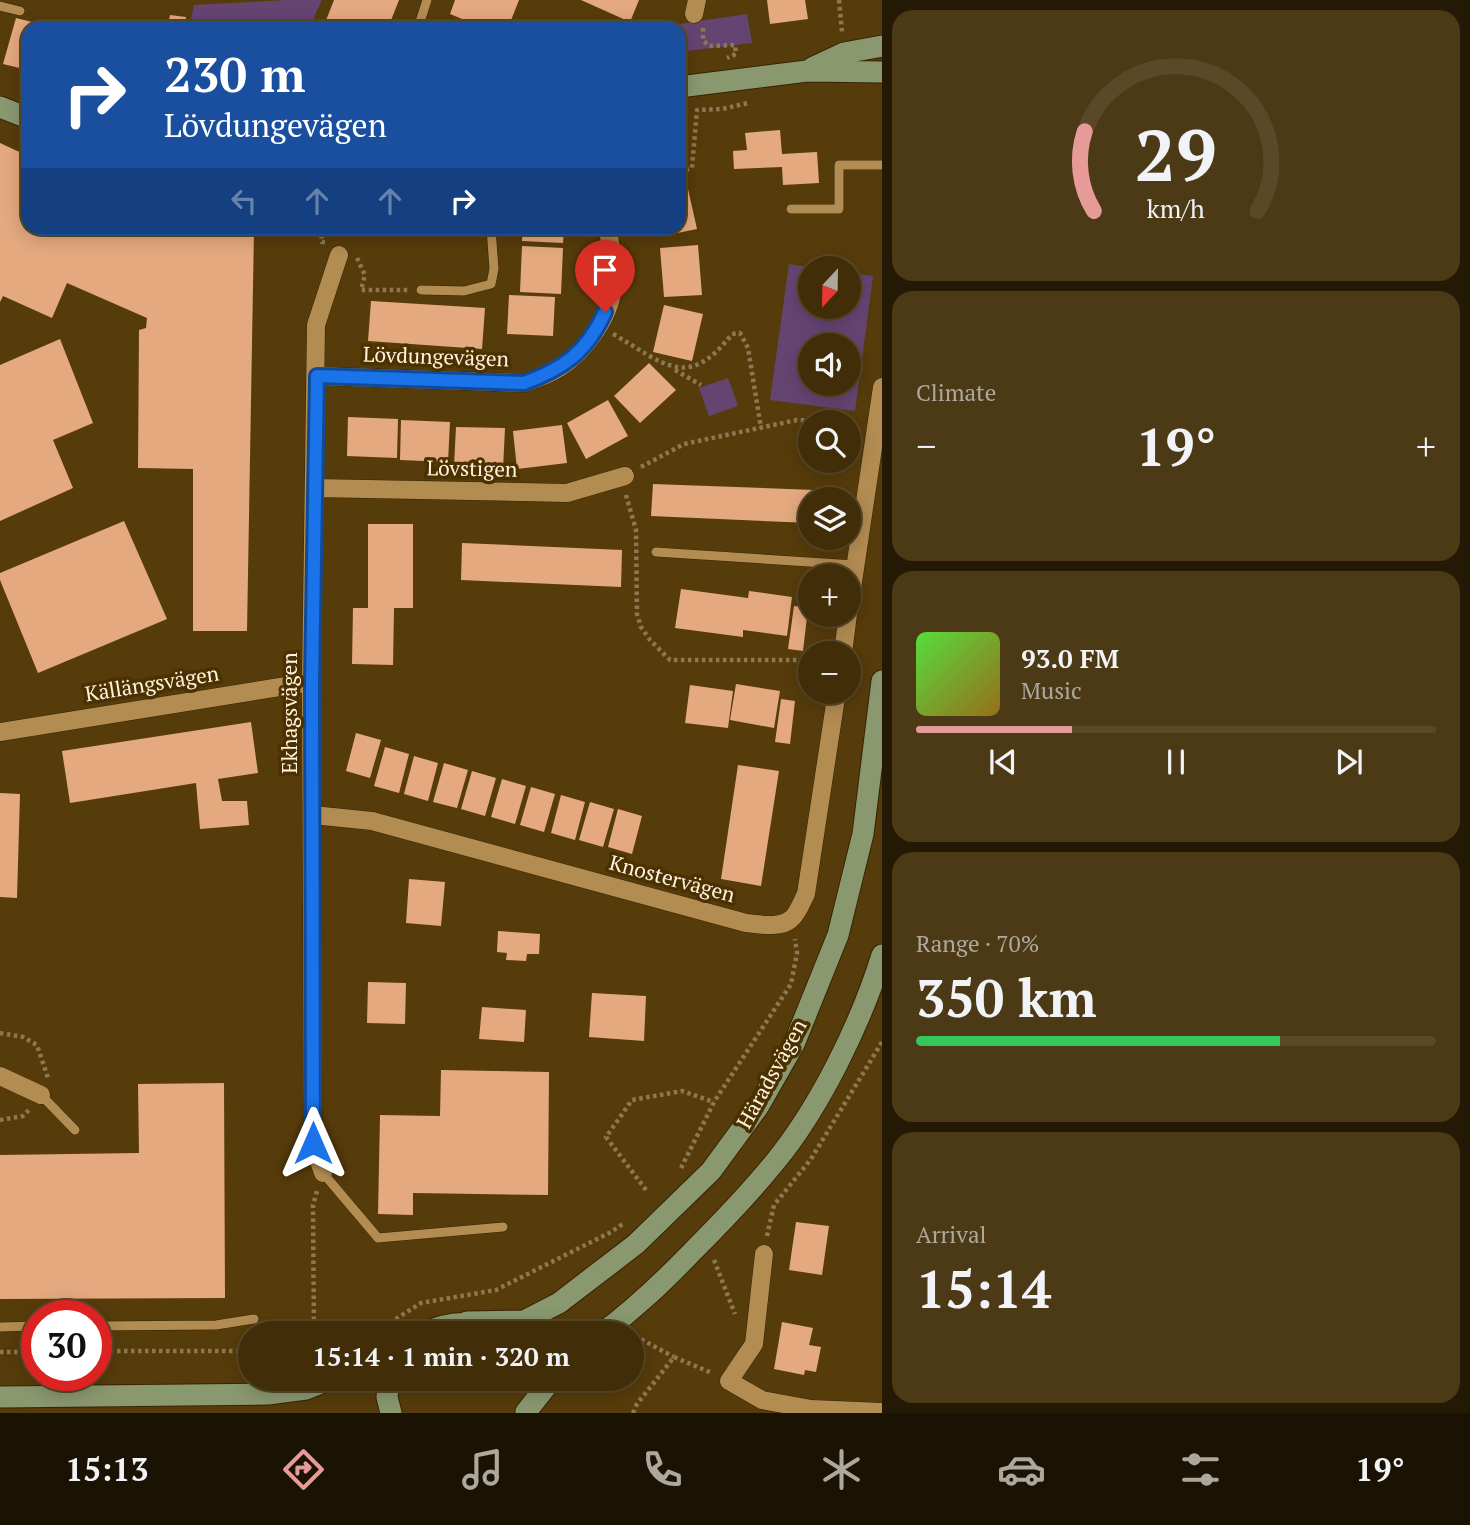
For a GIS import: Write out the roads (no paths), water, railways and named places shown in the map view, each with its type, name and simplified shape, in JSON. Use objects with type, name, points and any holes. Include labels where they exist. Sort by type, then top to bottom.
[{"type":"main road","points":[[807,71],[844,53],[882,47]]},
{"type":"main road","points":[[686,86],[807,71],[882,72]]},
{"type":"main road","points":[[0,107],[21,115]]},
{"type":"main road","name":"Häradsvägen","points":[[524,1321],[559,1303],[636,1244],[702,1180],[758,1107],[794,1044],[838,935],[863,834],[882,681]]},
{"type":"main road","points":[[619,1321],[637,1308],[737,1208],[777,1160],[806,1118],[860,1017],[882,955]]},
{"type":"main road","points":[[0,1397],[268,1394],[291,1391]]},
{"type":"main road","points":[[388,1391],[391,1413]]},
{"type":"main road","points":[[526,1412],[529,1391]]},
{"type":"main road","points":[[526,1412],[543,1391]]},
{"type":"street","name":"Lövdungevägen","points":[[317,376],[524,383],[551,373],[573,358],[599,326],[614,285],[609,235]]},
{"type":"street","name":"Ekhagsvägen","points":[[323,1173],[313,1143],[312,682],[316,325],[341,250]]},
{"type":"street","points":[[855,564],[881,387]]},
{"type":"street","name":"Lövstigen","points":[[315,488],[567,494],[625,476]]},
{"type":"street","name":"Källängsvägen","points":[[2,727],[312,682]]},
{"type":"street","name":"Knostervägen","points":[[313,815],[372,821],[746,923],[765,925],[792,919],[806,894],[835,704]]},
{"type":"street","points":[[0,1076],[41,1096]]},
{"type":"street","points":[[764,1254],[754,1345],[729,1381],[762,1400],[811,1409],[882,1412]]},
{"type":"lane","points":[[420,21],[427,0]]},
{"type":"lane","points":[[0,6],[20,11]]},
{"type":"lane","points":[[791,209],[839,209],[839,165],[882,165]]},
{"type":"lane","points":[[421,290],[464,291],[491,284],[495,268],[492,235]]},
{"type":"lane","points":[[656,552],[840,564]]},
{"type":"lane","points":[[41,1096],[75,1130]]},
{"type":"lane","points":[[323,1173],[378,1238],[503,1227]]},
{"type":"lane","points":[[112,1326],[216,1325],[254,1319]]},
{"type":"lane","points":[[0,1326],[21,1326]]}]
